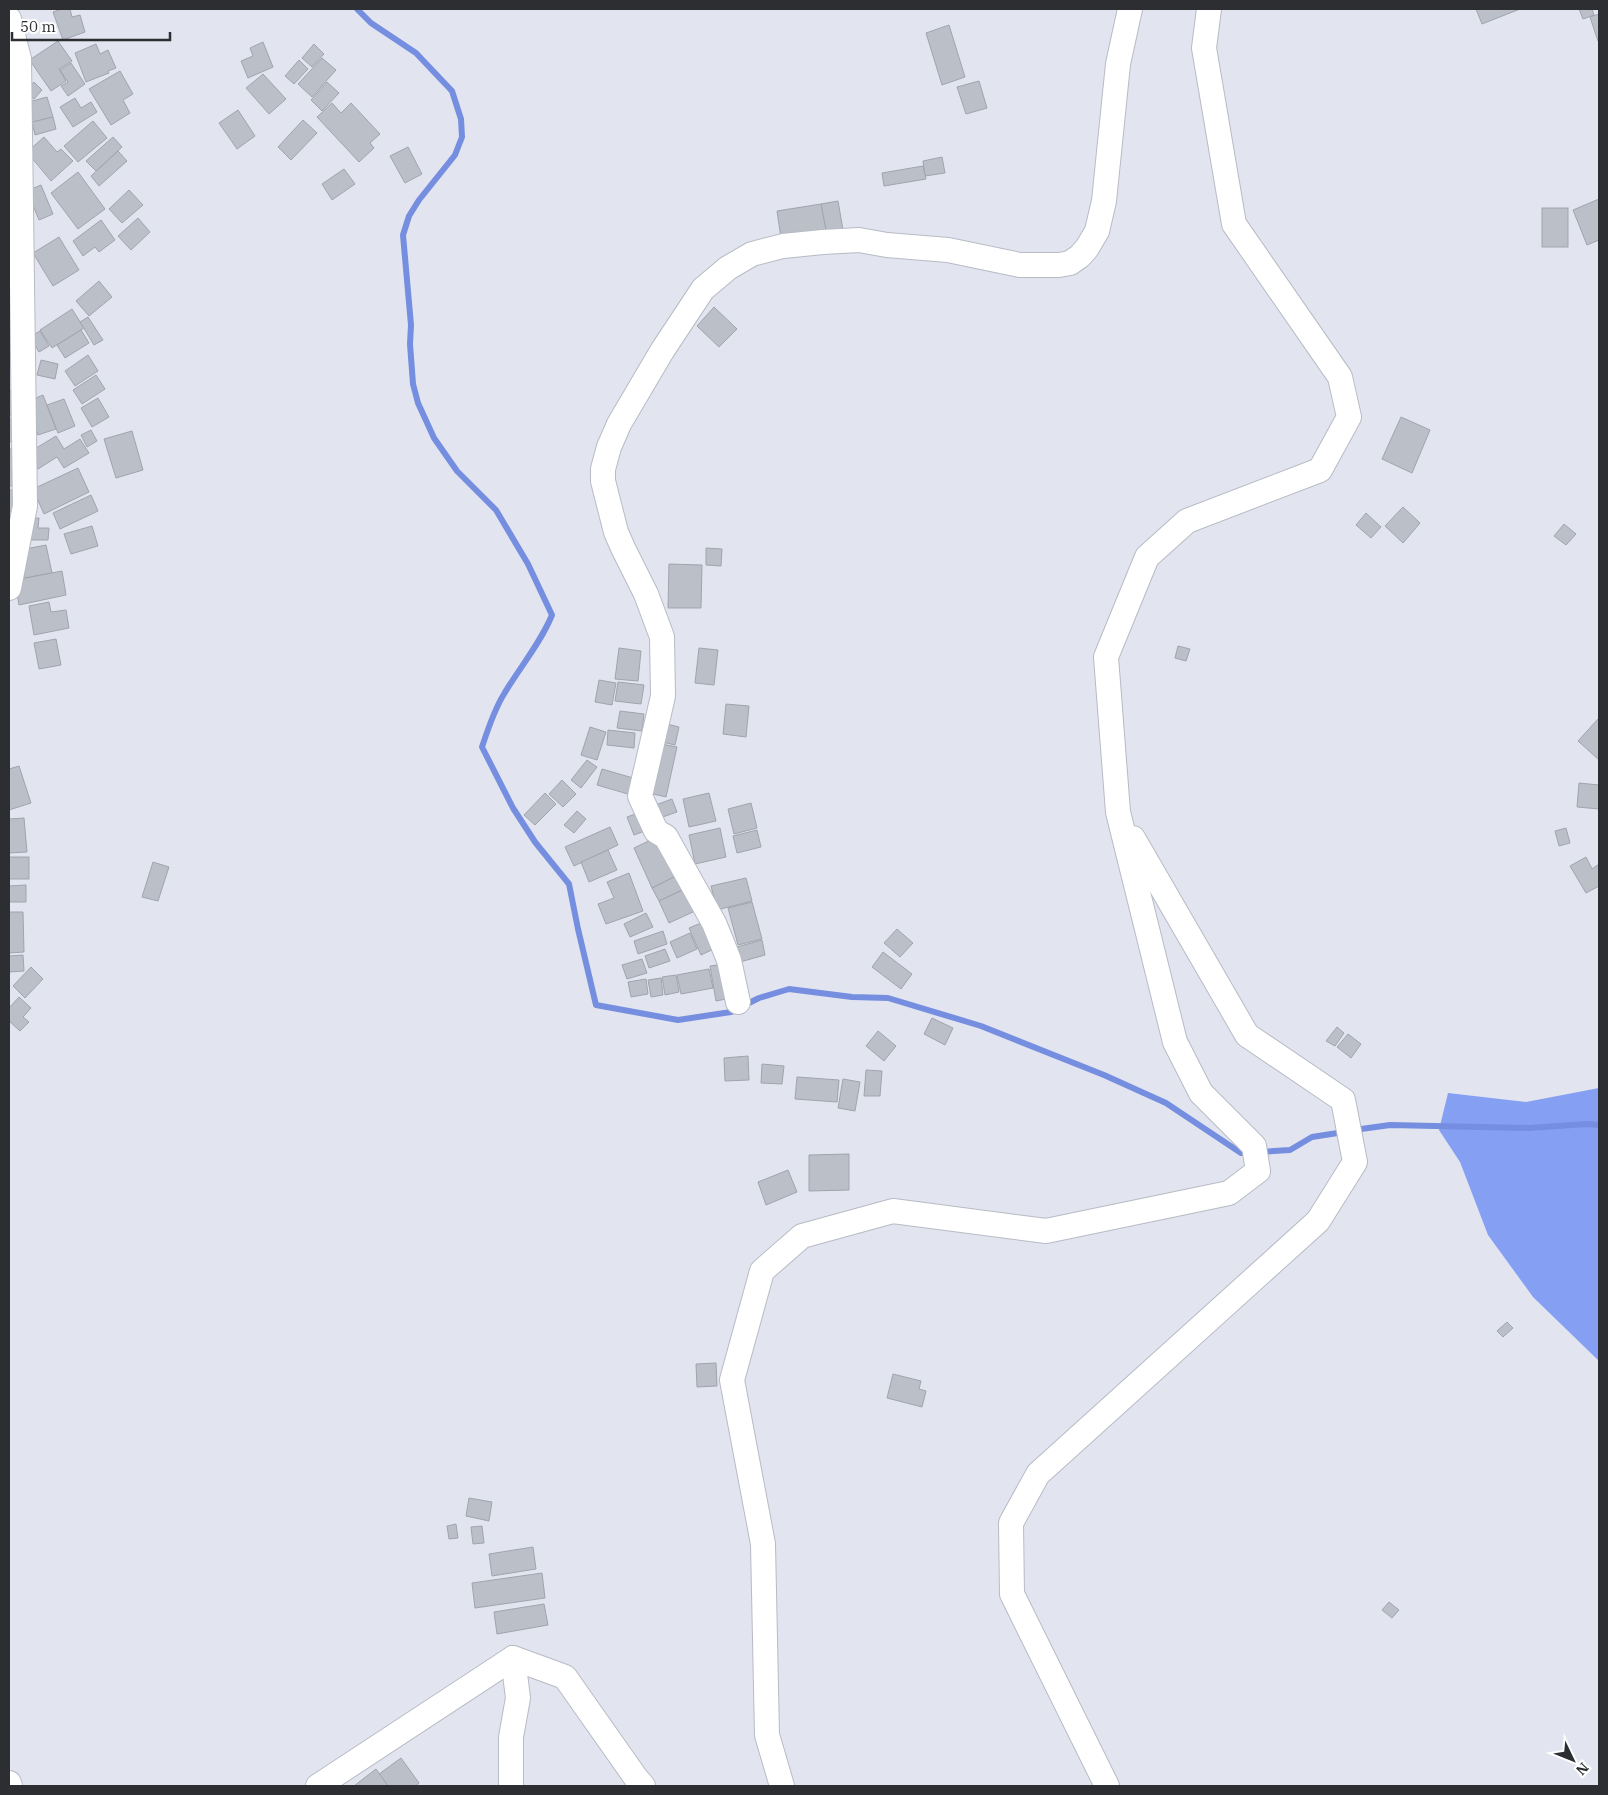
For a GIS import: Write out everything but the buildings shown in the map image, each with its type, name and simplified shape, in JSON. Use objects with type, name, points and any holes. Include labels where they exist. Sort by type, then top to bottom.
[{"type":"street","points":[[738,1002],[729,960],[714,923],[666,837],[656,830],[640,796],[663,696],[662,637],[646,594],[623,548],[611,514],[603,481],[603,469],[609,447],[619,424],[662,351],[704,289],[728,268],[752,254],[783,246],[859,240],[888,245],[948,250],[1020,265],[1059,266],[1070,263],[1080,256],[1097,231],[1104,201],[1118,64],[1130,9]]},
{"type":"street","points":[[782,1786],[768,1735],[763,1544],[732,1380],[762,1271],[802,1236],[893,1211],[1046,1231],[1229,1193],[1258,1171],[1254,1146],[1201,1094],[1175,1042],[1118,812],[1106,658],[1147,557],[1187,521],[1320,470],[1349,417],[1340,377],[1234,224],[1204,48],[1209,9]]},
{"type":"street","points":[[9,20],[19,58],[15,172],[25,506],[9,588]]},
{"type":"street","points":[[1106,1786],[1012,1594],[1011,1522],[1038,1474],[1318,1222],[1355,1162],[1343,1100],[1247,1036],[1118,812]]},
{"type":"street","points":[[318,1786],[513,1658]]},
{"type":"street","points":[[511,1786],[511,1737],[518,1698],[513,1658]]},
{"type":"street","points":[[513,1658],[565,1677],[643,1786]]},
{"type":"shaded area","points":[[1599,1088],[1599,1361],[1533,1297],[1488,1235],[1460,1162],[1439,1130],[1448,1093],[1526,1102]]},
{"type":"waterway","points":[[357,9],[371,23],[416,53],[452,91],[461,119],[462,137],[455,155],[419,200],[409,216],[403,235],[411,325],[410,344],[413,384],[418,403],[434,438],[457,471],[496,510],[528,564],[552,615],[536,646],[500,700],[482,747],[513,808],[535,842],[569,884],[596,1005],[678,1020],[731,1012],[759,998],[789,989],[852,997],[888,998],[981,1026],[1104,1075],[1166,1103],[1241,1153],[1250,1152]]},
{"type":"waterway","points":[[1354,1130],[1390,1125],[1529,1128],[1587,1124],[1599,1125]]},
{"type":"waterway","points":[[1260,1152],[1290,1150],[1312,1137],[1344,1132]]}]
